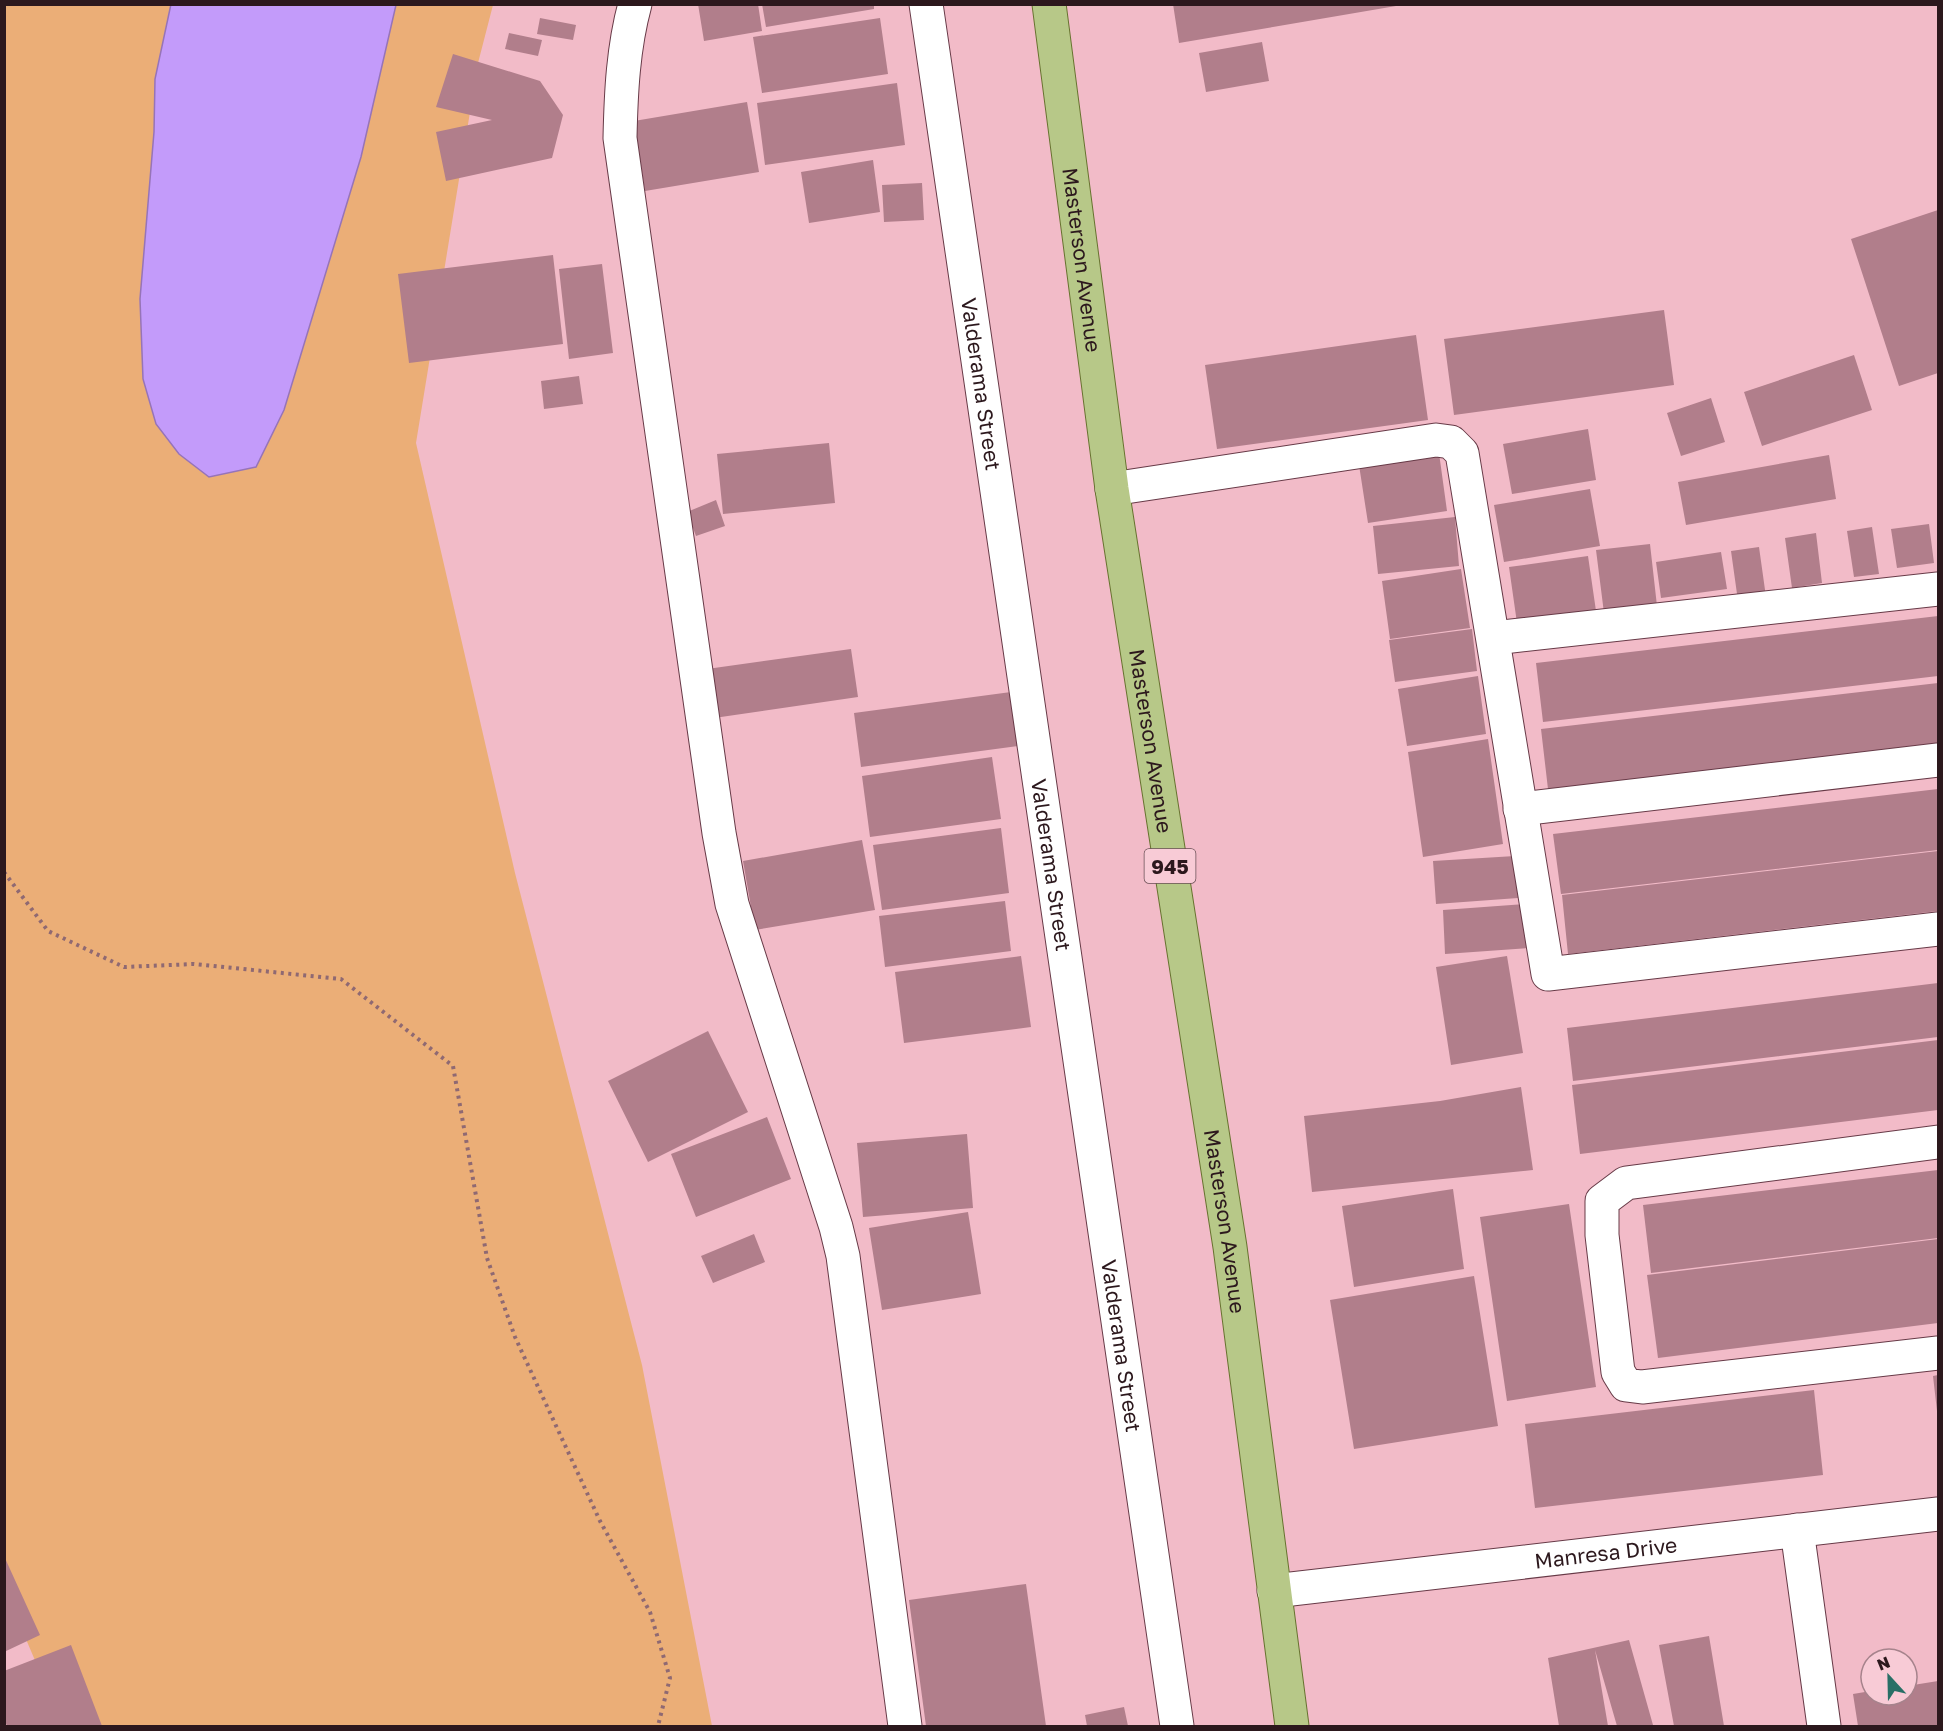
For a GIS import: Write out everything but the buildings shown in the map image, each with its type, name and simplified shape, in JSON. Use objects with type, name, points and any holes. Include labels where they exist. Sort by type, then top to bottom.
[{"type":"main road","name":"Masterson Avenue","points":[[1049,4],[1112,489],[1230,1247],[1292,1726]]},
{"type":"street","points":[[635,4],[628,28],[621,87],[620,138],[719,833],[732,904],[836,1227],[843,1256],[905,1726]]},
{"type":"street","name":"Valderama Street","points":[[926,4],[1177,1726]]},
{"type":"street","points":[[1112,489],[1436,440],[1450,442],[1462,453],[1548,975],[1938,929]]},
{"type":"street","points":[[1494,638],[1938,589]]},
{"type":"street","points":[[1520,809],[1938,760]]},
{"type":"street","points":[[1938,1142],[1626,1183],[1602,1200],[1602,1235],[1618,1372],[1626,1385],[1642,1387],[1938,1353]]},
{"type":"street","name":"Manresa Drive","points":[[1274,1591],[1938,1514]]},
{"type":"street","points":[[1797,1530],[1824,1726]]},
{"type":"path","points":[[4,872],[48,931],[124,967],[194,964],[341,979],[453,1066],[487,1258],[515,1337],[600,1521],[650,1612],[670,1678],[658,1726]]},
{"type":"shaded area","points":[[171,4],[396,5],[361,157],[284,410],[256,467],[209,477],[179,454],[156,424],[143,379],[140,299],[154,132],[155,79]]},
{"type":"shaded area","points":[[4,5],[493,5],[478,63],[416,443],[515,873],[642,1365],[712,1726],[63,1726],[5,1590]]}]
